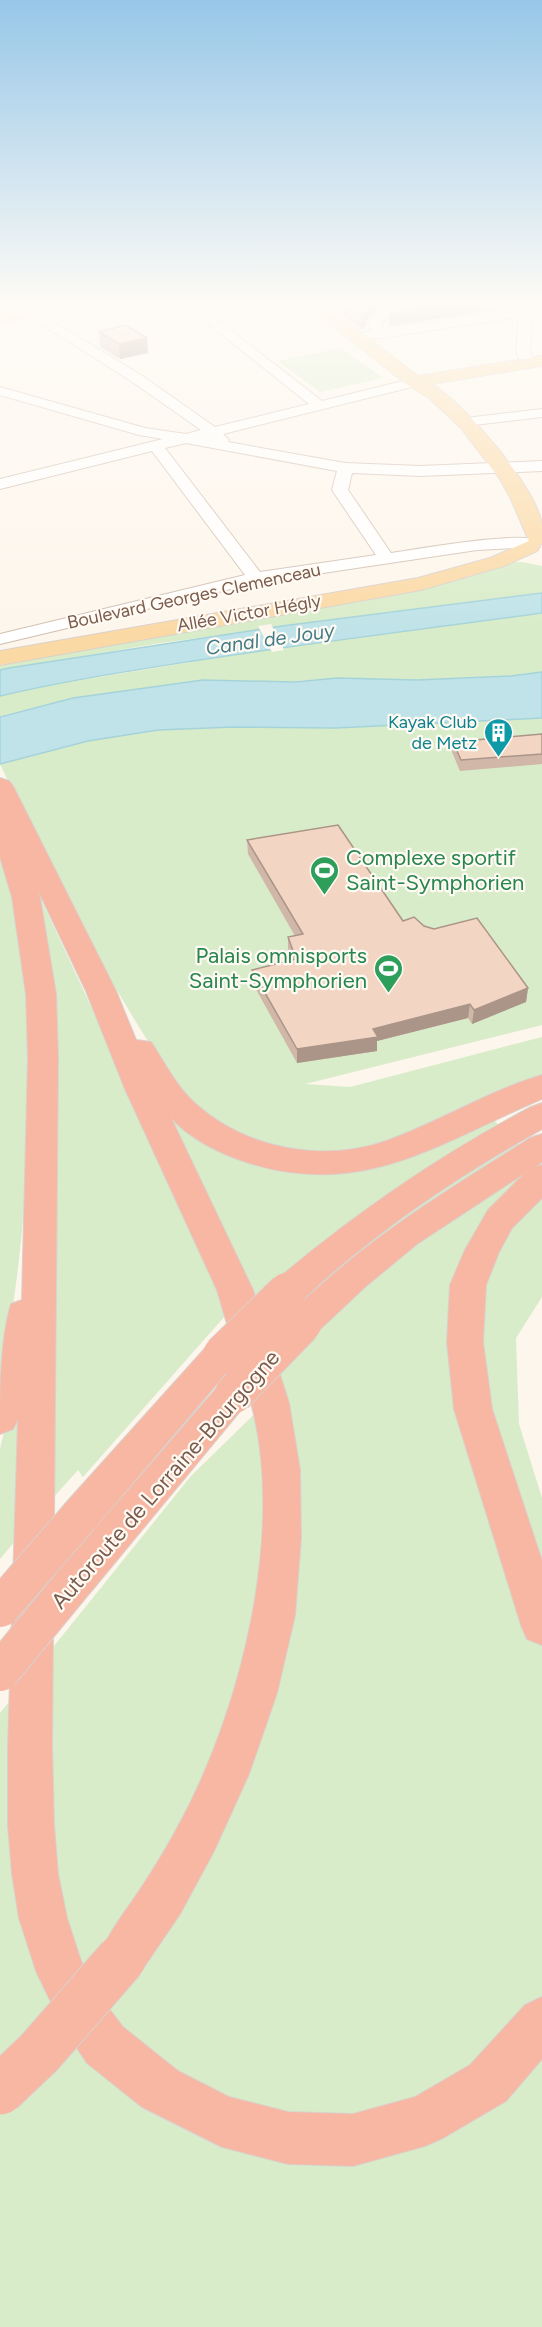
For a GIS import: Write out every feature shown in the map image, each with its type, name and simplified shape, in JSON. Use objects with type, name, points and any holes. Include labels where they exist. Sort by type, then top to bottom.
[{"type":"highway","points":[[0,2090],[39,2053],[121,1959],[164,1897],[198,1835],[226,1774],[255,1693],[274,1615],[281,1538],[281,1470],[270,1404],[235,1290],[141,1089],[101,991],[2,801]]},
{"type":"highway","points":[[2,801],[34,934],[41,993],[43,1057],[39,1388],[30,1747],[31,1825],[34,1874],[43,1918],[60,1971],[80,2010],[105,2045],[160,2090],[222,2121],[288,2138],[353,2140],[424,2120],[488,2083],[542,2022]]},
{"type":"highway","points":[[101,991],[183,1111],[203,1128],[226,1142],[283,1160],[314,1163],[354,1161],[391,1152],[542,1086]]},
{"type":"highway","name":"Autoroute de Lorraine-Bourgogne","points":[[0,1608],[222,1355],[287,1292],[356,1234],[400,1201],[483,1148],[542,1115]]},
{"type":"highway","points":[[0,1418],[21,1335],[41,1133]]},
{"type":"highway","name":"Autoroute de Lorraine-Bourgogne","points":[[0,1672],[234,1395],[302,1324],[353,1277],[405,1235],[542,1146]]},
{"type":"highway","points":[[542,1177],[500,1219],[482,1251],[468,1286],[465,1341],[473,1409],[542,1625]]},
{"type":"main road","points":[[459,416],[502,469],[537,540]]},
{"type":"main road","name":"Allée Victor Hégly","points":[[0,658],[421,584],[497,562],[537,540]]},
{"type":"street","points":[[86,416],[144,432],[345,468],[420,471],[542,466]]},
{"type":"street","points":[[190,416],[214,432],[229,447]]},
{"type":"street","points":[[0,484],[278,416]]},
{"type":"street","points":[[466,422],[515,416]]},
{"type":"street","points":[[156,447],[256,578]]},
{"type":"street","points":[[345,468],[340,489],[386,557]]},
{"type":"street","name":"Boulevard Georges Clemenceau","points":[[0,639],[256,578],[386,557],[537,540]]},
{"type":"green space","points":[[497,562],[522,562],[542,566],[542,593],[161,643],[0,670],[0,666]]},
{"type":"green space","points":[[542,613],[542,672],[511,676],[417,680],[337,678],[73,698],[0,716],[0,696],[38,687],[321,641]]},
{"type":"green space","points":[[542,718],[542,1025],[305,1084],[350,1087],[542,1037],[542,1078],[489,1115],[540,1167],[460,1279],[493,1445],[474,1317],[500,1239],[542,1193],[542,1297],[516,1338],[519,1424],[542,1498],[542,2327],[0,2327],[0,1713],[191,1476],[282,1387],[147,1076],[169,1074],[100,961],[38,843],[0,764],[88,741],[158,730],[234,727],[336,728]]},
{"type":"green space","points":[[0,855],[10,888],[24,956],[30,1059],[29,1128],[23,1222],[12,1314],[0,1376]]},
{"type":"green space","points":[[39,895],[232,1308],[83,1477],[78,1470],[44,1508]]},
{"type":"green space","points":[[23,1349],[26,1528],[0,1559],[0,1449]]},
{"type":"water","name":"Canal de Jouy","points":[[542,593],[542,613],[193,661],[72,681],[0,696],[0,670],[9,668],[282,626]]},
{"type":"water","points":[[542,672],[542,718],[336,728],[234,727],[158,730],[88,741],[0,764],[0,717],[73,698],[203,680],[295,682],[337,678],[417,680],[511,676]]},
{"type":"pier","points":[[271,624],[284,650],[272,652],[258,626]]},
{"type":"building","points":[[542,734],[542,754],[461,760],[453,742]]},
{"type":"building","points":[[338,825],[403,921],[414,917],[424,926],[434,929],[477,918],[528,988],[474,1010],[470,1004],[373,1029],[378,1037],[297,1049],[252,970],[296,959],[288,937],[303,934],[247,840]]},
{"type":"place","name":"Kayak Club de Metz","points":[[498,758]]},
{"type":"place","name":"Complexe sportif Saint-Symphorien","points":[[325,896]]},
{"type":"place","name":"Palais omnisports Saint-Symphorien","points":[[388,994]]}]
